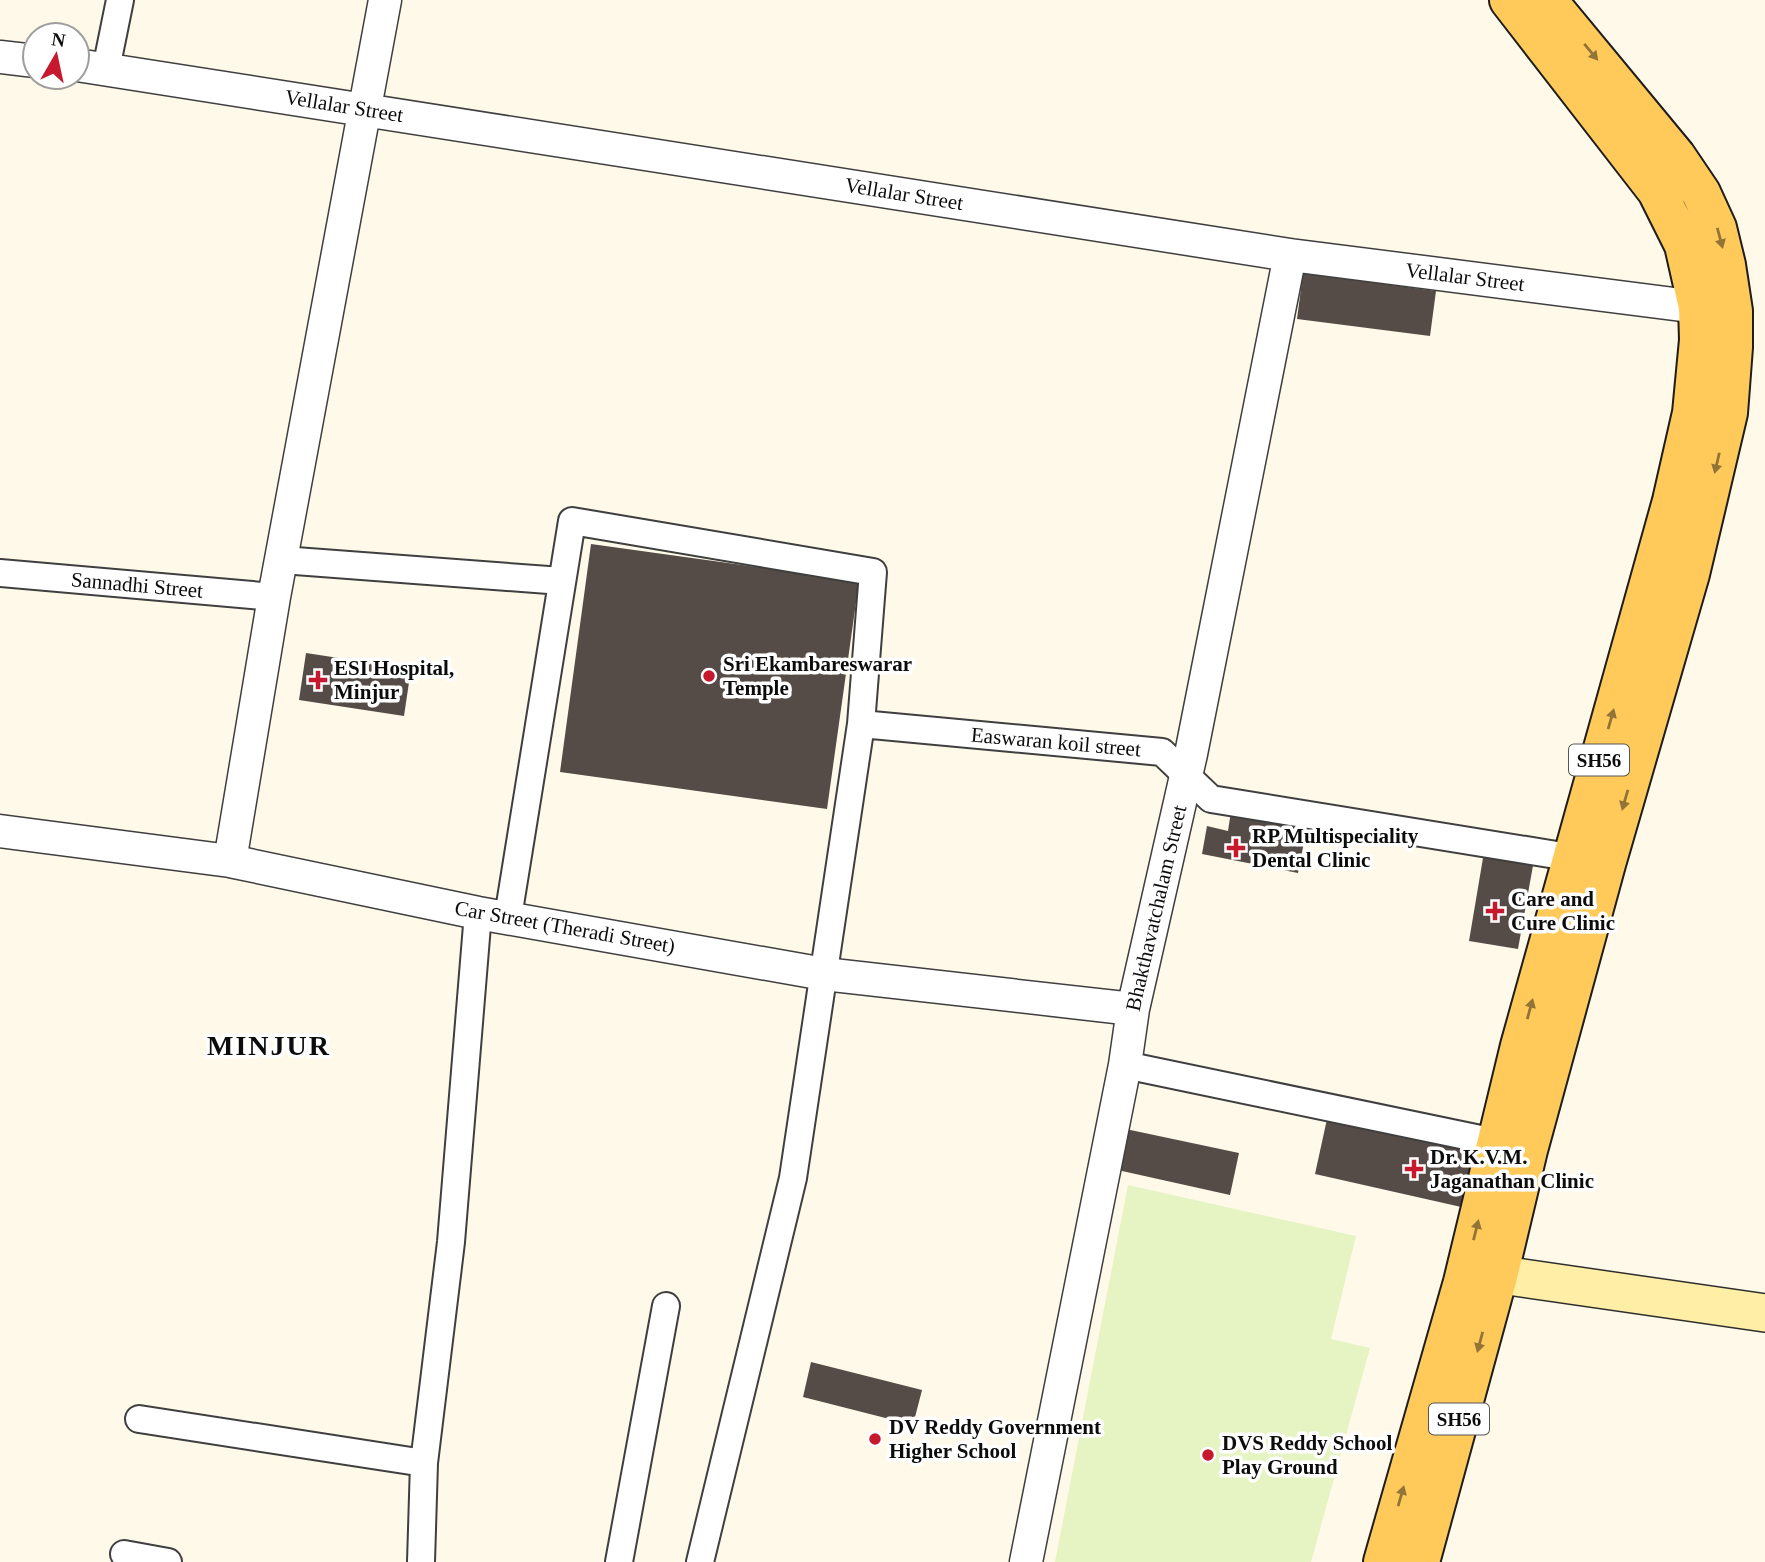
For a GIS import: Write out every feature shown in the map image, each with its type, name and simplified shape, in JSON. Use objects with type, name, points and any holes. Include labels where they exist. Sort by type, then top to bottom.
[{"type":"main road","name":"SH56","points":[[1420,1562],[1482,1273],[1589,861],[1690,574],[1728,413],[1734,347],[1657,191],[1509,0]]},
{"type":"main road","name":"SH56","points":[[1547,0],[1676,156],[1702,193],[1717,228],[1726,265],[1715,309]]},
{"type":"main road","name":"SH56","points":[[1382,1562],[1482,1273]]},
{"type":"main road","points":[[1482,1273],[1765,1313]]},
{"type":"street","points":[[92,67],[120,0]]},
{"type":"street","points":[[230,861],[274,597],[384,0]]},
{"type":"street","points":[[0,57],[21,59]]},
{"type":"street","name":"Vellalar Street","points":[[92,67],[1290,255],[1715,309]]},
{"type":"street","name":"Bhakthavatchalam Street","points":[[1026,1562],[1125,1065],[1133,1009],[1186,775],[1290,255]]},
{"type":"street","points":[[421,1562],[424,1463],[493,915],[572,521],[873,572],[861,724],[793,1178],[700,1562]]},
{"type":"street","points":[[282,560],[562,581]]},
{"type":"street","name":"Sannadhi Street","points":[[0,573],[274,597]]},
{"type":"street","name":"Easwaran koil street","points":[[861,724],[1162,752],[1211,799],[1589,861]]},
{"type":"street","name":"Car Street (Theradi Street)","points":[[0,831],[230,861],[493,915],[824,974],[1133,1009]]},
{"type":"street","points":[[1125,1065],[1513,1146]]},
{"type":"street","points":[[618,1562],[666,1306]]},
{"type":"street","points":[[139,1419],[424,1463]]},
{"type":"street","points":[[124,1554],[168,1562]]},
{"type":"green space","name":"DVS Reddy School Play Ground","points":[[1128,1185],[1356,1236],[1331,1339],[1370,1348],[1311,1562],[1055,1562]]},
{"type":"building","points":[[1303,273],[1436,291],[1430,336],[1297,319]]},
{"type":"building","name":"Sri Ekambareswarar Temple","points":[[591,544],[859,581],[827,809],[560,772]]},
{"type":"building","points":[[306,653],[411,669],[404,716],[299,700]]},
{"type":"building","points":[[1231,811],[1307,827],[1298,873],[1202,854],[1207,826],[1228,831]]},
{"type":"building","points":[[1484,852],[1534,860],[1518,949],[1469,941]]},
{"type":"building","points":[[1327,1119],[1492,1155],[1479,1211],[1315,1174]]},
{"type":"building","points":[[1121,1128],[1239,1153],[1230,1195],[1113,1169]]},
{"type":"building","points":[[811,1362],[922,1390],[913,1425],[803,1397]]},
{"type":"place","name":"Sri Ekambareswarar Temple","points":[[709,676]]},
{"type":"place","name":"ESI Hospital, Minjur","points":[[318,680]]},
{"type":"place","name":"RP Multispeciality Dental Clinic","points":[[1236,848]]},
{"type":"place","name":"Care and Cure Clinic","points":[[1495,911]]},
{"type":"place","name":"Dr. K.V.M. Jaganathan Clinic","points":[[1414,1169]]},
{"type":"place","name":"DV Reddy Government Higher School","points":[[875,1439]]},
{"type":"place","name":"DVS Reddy School Play Ground","points":[[1208,1455]]},
{"type":"district","name":"MINJUR","points":[[269,1045]]}]
